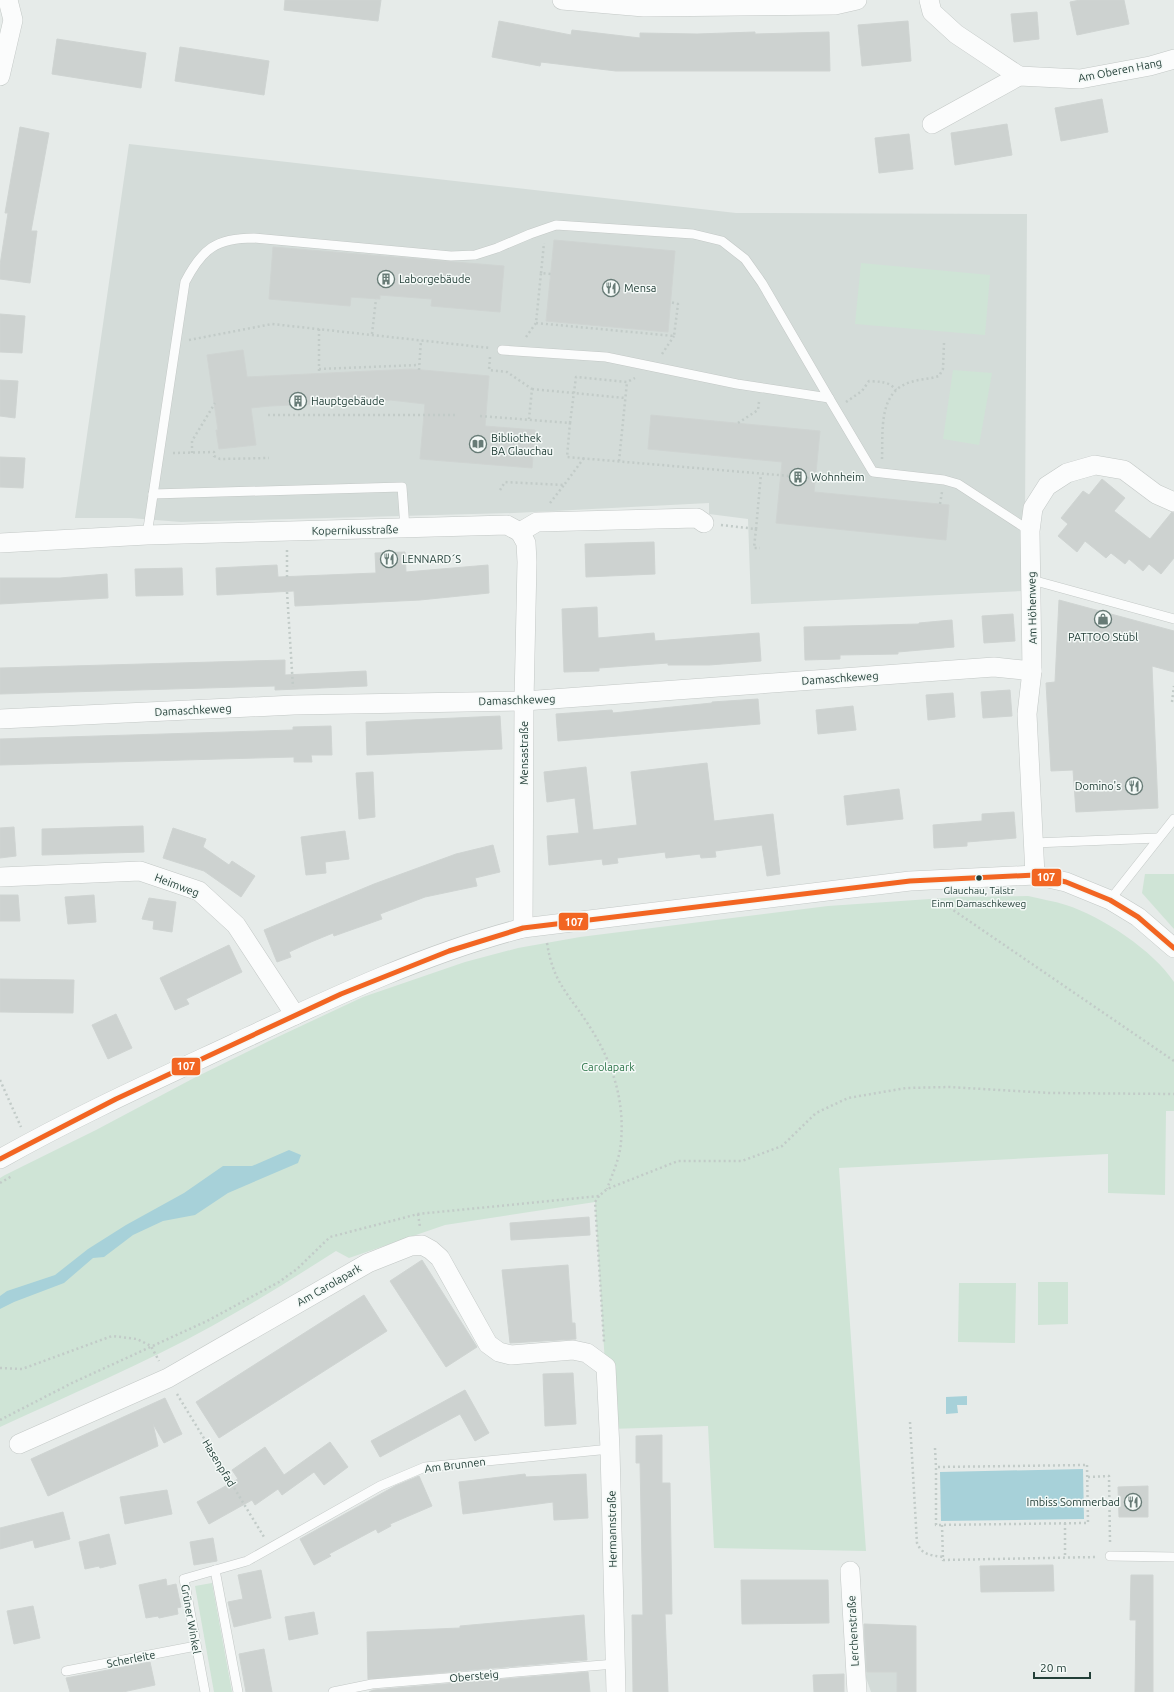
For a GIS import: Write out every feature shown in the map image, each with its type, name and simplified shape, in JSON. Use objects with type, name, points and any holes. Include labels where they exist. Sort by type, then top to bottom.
[{"type":"street","points":[[0,76],[13,20],[8,0]]},
{"type":"street","points":[[562,0],[644,7],[835,5],[857,0]]},
{"type":"street","points":[[929,0],[932,12],[956,34],[1019,76],[932,124]]},
{"type":"street","name":"Am Oberen Hang","points":[[1019,76],[1080,79],[1150,66],[1174,59]]},
{"type":"street","name":"Am Höhenweg","points":[[1035,875],[1027,714],[1032,671],[1032,580],[1030,531],[1033,508],[1047,486],[1067,473],[1095,465],[1124,470],[1156,494],[1174,502]]},
{"type":"street","points":[[520,532],[537,522],[696,518],[704,523]]},
{"type":"street","name":"Kopernikusstraße","points":[[0,543],[147,534],[507,525],[520,532]]},
{"type":"street","name":"Mensastraße","points":[[520,532],[526,543],[527,562],[524,701],[523,928]]},
{"type":"street","name":"Damaschkeweg","points":[[0,719],[294,705],[524,701],[994,667],[1032,671]]},
{"type":"street","name":"Heimweg","points":[[0,876],[140,871],[199,891],[236,925],[295,1015]]},
{"type":"street","points":[[0,1159],[28,1142],[90,1110],[295,1015],[424,959],[483,938],[523,928],[910,881],[1035,875],[1066,882],[1110,900],[1138,917],[1174,948]]},
{"type":"street","name":"Am Carolapark","points":[[19,1444],[168,1378],[368,1263],[411,1246],[422,1245],[432,1250],[440,1258],[488,1344],[499,1352],[511,1355],[573,1350],[587,1352],[606,1367]]},
{"type":"street","name":"Hermannstraße","points":[[606,1367],[610,1450],[616,1692]]},
{"type":"street","name":"Lerchenstraße","points":[[850,1571],[857,1692]]},
{"type":"lane","points":[[147,534],[185,282],[196,260],[217,244],[234,238],[254,238],[459,256],[475,255],[556,226],[693,234],[722,242],[745,259],[762,283],[873,472],[944,480],[958,484],[1030,531]]},
{"type":"lane","points":[[502,350],[606,358],[829,398]]},
{"type":"lane","points":[[153,494],[402,487],[405,528]]},
{"type":"lane","points":[[1032,580],[1174,619]]},
{"type":"lane","points":[[1110,900],[1174,818]]},
{"type":"lane","points":[[1034,843],[1158,838]]},
{"type":"lane","name":"Am Brunnen","points":[[270,1548],[380,1486],[425,1467],[610,1450]]},
{"type":"lane","name":"Grüner Winkel","points":[[205,1692],[184,1579],[247,1560],[270,1548]]},
{"type":"lane","points":[[1110,1556],[1174,1557]]},
{"type":"lane","points":[[215,1570],[238,1692]]},
{"type":"lane","name":"Scherleite","points":[[66,1671],[196,1646]]},
{"type":"lane","name":"Obersteig","points":[[332,1692],[372,1684],[615,1664]]},
{"type":"path","points":[[545,229],[536,323],[674,336]]},
{"type":"path","points":[[541,273],[551,274]]},
{"type":"path","points":[[372,334],[376,299]]},
{"type":"path","points":[[654,367],[674,336],[678,304],[670,302]]},
{"type":"path","points":[[175,342],[272,324],[372,334],[502,350]]},
{"type":"path","points":[[318,329],[319,374]]},
{"type":"path","points":[[419,370],[421,340]]},
{"type":"path","points":[[882,473],[884,412],[898,387],[911,382],[939,376],[943,369],[944,343]]},
{"type":"path","points":[[491,348],[489,370],[507,372],[532,389],[625,398]]},
{"type":"path","points":[[319,369],[419,365]]},
{"type":"path","points":[[620,461],[627,382],[576,377],[567,457],[790,476]]},
{"type":"path","points":[[836,408],[862,391],[869,381],[886,382],[892,384],[896,390]]},
{"type":"path","points":[[738,423],[758,410],[761,387]]},
{"type":"path","points":[[529,419],[532,389]]},
{"type":"path","points":[[192,453],[192,441],[215,403]]},
{"type":"path","points":[[268,415],[458,415]]},
{"type":"path","points":[[480,416],[570,423]]},
{"type":"path","points":[[159,454],[214,452],[214,456],[220,459],[269,458]]},
{"type":"path","points":[[554,498],[584,458]]},
{"type":"path","points":[[807,478],[859,476],[870,467]]},
{"type":"path","points":[[760,548],[754,548],[761,474]]},
{"type":"path","points":[[500,490],[505,482],[564,485]]},
{"type":"path","points":[[940,504],[942,492]]},
{"type":"path","points":[[740,527],[756,529]]},
{"type":"path","points":[[287,531],[287,577]]},
{"type":"path","points":[[287,592],[294,705]]},
{"type":"path","points":[[1172,702],[1174,686]]},
{"type":"path","points":[[936,899],[1174,1062]]},
{"type":"path","points":[[544,925],[550,963],[561,988],[587,1022],[610,1062],[620,1099],[621,1143],[607,1189]]},
{"type":"path","points":[[0,1080],[28,1142]]},
{"type":"path","points":[[606,1367],[595,1202],[607,1189],[678,1161],[742,1161],[782,1146],[816,1113],[848,1098],[906,1088],[949,1087],[1050,1093],[1174,1094]]},
{"type":"path","points":[[0,1420],[72,1383],[207,1321],[279,1282],[297,1270],[330,1237],[418,1214],[599,1196]]},
{"type":"path","points":[[0,1368],[22,1369],[112,1336],[137,1339],[151,1346]]},
{"type":"path","name":"Hasenpfad","points":[[168,1378],[270,1548]]},
{"type":"path","points":[[910,1422],[917,1543],[921,1551],[927,1554],[943,1557],[943,1560],[1110,1556],[1109,1476],[1088,1477]]},
{"type":"path","points":[[935,1448],[936,1525],[1088,1523],[1087,1465],[936,1468]]},
{"type":"path","points":[[1065,1523],[1065,1558]]},
{"type":"path","points":[[942,1525],[943,1557]]},
{"type":"shaded area","points":[[129,144],[736,213],[1027,214],[1025,515],[1020,534],[1023,591],[751,604],[748,519],[709,514],[709,503],[514,513],[181,522],[130,518],[75,518]]},
{"type":"shaded area","points":[[864,1624],[916,1626],[916,1692],[871,1692],[864,1672]]},
{"type":"green space","points":[[861,263],[990,275],[985,335],[855,324]]},
{"type":"green space","points":[[953,370],[992,373],[979,445],[943,439]]},
{"type":"green space","points":[[1145,874],[1174,874],[1174,929],[1142,893]]},
{"type":"green space","name":"Carolapark","points":[[1028,896],[1066,905],[1095,917],[1126,936],[1154,958],[1174,982],[1174,1111],[1166,1111],[1165,1195],[1108,1193],[1108,1154],[839,1168],[866,1551],[714,1548],[708,1426],[609,1429],[595,1202],[445,1225],[349,1258],[336,1251],[243,1308],[186,1340],[0,1427],[0,1178],[5,1175],[96,1130],[194,1078],[363,997],[465,962],[518,948],[580,937],[828,906],[959,897]]},
{"type":"green space","points":[[1038,1282],[1068,1282],[1068,1324],[1038,1325]]},
{"type":"green space","points":[[959,1283],[1016,1283],[1015,1343],[958,1342]]},
{"type":"green space","points":[[212,1583],[232,1692],[214,1692],[195,1586]]},
{"type":"water","points":[[289,1150],[301,1155],[298,1163],[228,1193],[195,1215],[163,1221],[133,1235],[104,1257],[93,1258],[64,1283],[14,1302],[0,1309],[0,1296],[7,1291],[55,1275],[88,1249],[126,1225],[184,1193],[223,1166],[252,1166]]},
{"type":"water","points":[[967,1396],[967,1405],[957,1405],[958,1413],[946,1414],[946,1397]]},
{"type":"water","points":[[1083,1469],[1084,1519],[941,1521],[940,1472]]},
{"type":"building","points":[[285,0],[381,0],[378,21],[284,10]]},
{"type":"building","points":[[1080,0],[1124,0],[1129,24],[1077,35],[1070,2]]},
{"type":"building","points":[[1037,12],[1039,39],[1014,42],[1011,14]]},
{"type":"building","points":[[499,21],[571,35],[572,30],[640,38],[640,33],[697,34],[755,32],[755,34],[829,32],[830,71],[616,71],[541,62],[540,66],[492,57]]},
{"type":"building","points":[[908,21],[911,61],[862,66],[858,25]]},
{"type":"building","points":[[57,39],[146,53],[141,88],[52,74]]},
{"type":"building","points":[[180,47],[269,61],[264,95],[175,81]]},
{"type":"building","points":[[1102,99],[1108,132],[1061,141],[1055,108]]},
{"type":"building","points":[[1007,124],[1012,155],[955,165],[951,133]]},
{"type":"building","points":[[20,127],[49,133],[31,231],[37,231],[30,283],[0,279],[0,265],[8,213],[5,213]]},
{"type":"building","points":[[909,134],[913,169],[879,173],[875,138]]},
{"type":"building","name":"Mensa","points":[[554,240],[675,251],[668,332],[546,321]]},
{"type":"building","name":"Laborgebäude","points":[[273,247],[504,266],[500,312],[431,306],[432,299],[380,295],[380,299],[351,297],[350,306],[269,299]]},
{"type":"building","points":[[0,314],[25,316],[22,353],[0,352]]},
{"type":"building","name":"Hauptgebäude","points":[[243,350],[247,377],[411,369],[489,376],[485,426],[535,430],[532,468],[420,459],[425,404],[391,400],[251,408],[256,445],[219,449],[216,430],[218,430],[207,355]]},
{"type":"building","points":[[0,380],[18,381],[15,418],[0,416]]},
{"type":"building","name":"Wohnheim","points":[[651,415],[820,431],[814,492],[949,505],[946,540],[776,523],[782,462],[648,449]]},
{"type":"building","points":[[0,457],[25,458],[23,488],[0,487]]},
{"type":"building","points":[[1102,479],[1125,498],[1114,511],[1150,539],[1172,512],[1174,513],[1174,558],[1161,574],[1149,564],[1143,571],[1129,559],[1125,564],[1111,553],[1106,558],[1085,541],[1077,552],[1058,536],[1068,524],[1061,518],[1083,491],[1089,495]]},
{"type":"building","points":[[654,542],[655,574],[586,577],[585,544]]},
{"type":"building","points":[[405,552],[406,572],[488,565],[489,593],[420,600],[295,606],[294,591],[217,595],[216,568],[277,565],[278,577],[376,573],[375,553]]},
{"type":"building","points":[[182,568],[183,595],[136,596],[135,569]]},
{"type":"building","points":[[107,574],[108,598],[0,604],[0,578],[60,578]]},
{"type":"building","points":[[1059,600],[1174,631],[1174,672],[1152,666],[1158,808],[1076,812],[1073,770],[1051,771],[1046,683],[1055,682]]},
{"type":"building","points":[[597,607],[598,638],[654,633],[655,641],[759,633],[761,661],[709,665],[668,665],[668,663],[599,668],[599,671],[564,672],[562,609]]},
{"type":"building","points":[[1013,614],[1015,641],[984,643],[982,616]]},
{"type":"building","points":[[952,620],[954,647],[898,652],[898,654],[840,655],[840,659],[805,660],[804,627],[919,624]]},
{"type":"building","points":[[285,660],[285,675],[366,671],[367,686],[275,690],[275,686],[0,694],[0,668]]},
{"type":"building","points":[[1010,690],[1012,716],[983,718],[981,692]]},
{"type":"building","points":[[953,693],[955,717],[928,720],[926,695]]},
{"type":"building","points":[[758,699],[760,724],[558,741],[556,714],[612,710],[613,713],[712,702]]},
{"type":"building","points":[[853,706],[856,730],[818,734],[816,710]]},
{"type":"building","points":[[500,716],[502,749],[367,755],[366,722]]},
{"type":"building","points":[[331,726],[332,755],[311,755],[312,762],[294,762],[294,757],[0,765],[0,739],[293,730],[293,727]]},
{"type":"building","points":[[707,763],[714,821],[773,814],[780,874],[767,876],[762,845],[715,851],[716,857],[701,858],[700,854],[666,858],[665,852],[617,858],[618,863],[603,865],[602,859],[549,865],[547,836],[579,833],[575,798],[547,802],[544,772],[586,767],[593,830],[637,825],[631,772]]},
{"type":"building","points":[[373,772],[375,817],[359,819],[356,773]]},
{"type":"building","points":[[899,789],[903,819],[847,825],[844,796]]},
{"type":"building","points":[[1014,812],[1016,838],[967,842],[967,846],[934,848],[933,825],[982,821],[982,814]]},
{"type":"building","points":[[143,826],[144,852],[42,855],[42,829]]},
{"type":"building","points":[[14,827],[16,856],[0,858],[0,828]]},
{"type":"building","points":[[173,828],[206,839],[203,847],[229,865],[232,861],[255,876],[241,897],[204,871],[163,858]]},
{"type":"building","points":[[345,831],[349,859],[325,862],[326,873],[306,875],[301,837]]},
{"type":"building","points":[[493,845],[500,872],[475,878],[477,886],[425,897],[380,914],[382,919],[334,936],[333,933],[311,942],[289,952],[291,957],[277,962],[264,930],[374,884],[456,854]]},
{"type":"building","points":[[0,895],[18,895],[20,921],[0,921]]},
{"type":"building","points":[[94,895],[96,922],[68,924],[65,897]]},
{"type":"building","points":[[149,898],[176,902],[172,932],[153,929],[154,921],[142,919]]},
{"type":"building","points":[[229,945],[242,972],[186,999],[189,1004],[175,1010],[160,978]]},
{"type":"building","points":[[0,979],[74,980],[73,1013],[0,1012]]},
{"type":"building","points":[[116,1014],[132,1048],[108,1059],[92,1025]]},
{"type":"building","points":[[589,1217],[590,1235],[511,1240],[510,1223]]},
{"type":"building","points":[[422,1260],[477,1347],[446,1367],[390,1281]]},
{"type":"building","points":[[568,1265],[572,1323],[575,1323],[576,1339],[510,1343],[502,1270]]},
{"type":"building","points":[[364,1295],[387,1331],[219,1438],[196,1402]]},
{"type":"building","points":[[573,1373],[576,1424],[545,1426],[543,1374]]},
{"type":"building","points":[[465,1390],[489,1433],[475,1441],[460,1414],[380,1457],[371,1441]]},
{"type":"building","points":[[165,1398],[182,1434],[164,1443],[153,1424],[158,1446],[48,1496],[31,1459]]},
{"type":"building","points":[[662,1435],[662,1483],[670,1483],[672,1614],[665,1614],[668,1692],[633,1692],[632,1615],[643,1615],[640,1463],[636,1463],[636,1436]]},
{"type":"building","points":[[330,1442],[348,1467],[324,1485],[314,1472],[282,1495],[278,1489],[255,1505],[252,1500],[209,1524],[197,1502],[238,1479],[232,1470],[265,1447],[284,1475]]},
{"type":"building","points":[[525,1474],[526,1477],[586,1474],[588,1518],[554,1520],[553,1502],[463,1514],[459,1482]]},
{"type":"building","points":[[419,1476],[432,1506],[390,1524],[391,1526],[378,1533],[376,1529],[329,1554],[331,1556],[314,1565],[300,1539],[395,1486]]},
{"type":"building","name":"Imbiss Sommerbad","points":[[1148,1486],[1148,1517],[1119,1517],[1118,1487]]},
{"type":"building","points":[[167,1490],[172,1514],[125,1524],[120,1497]]},
{"type":"building","points":[[63,1512],[70,1539],[35,1548],[33,1540],[0,1549],[0,1528]]},
{"type":"building","points":[[109,1534],[116,1564],[100,1568],[99,1566],[85,1569],[79,1542]]},
{"type":"building","points":[[213,1538],[217,1561],[194,1565],[190,1542]]},
{"type":"building","points":[[1053,1565],[1054,1591],[981,1592],[980,1566]]},
{"type":"building","points":[[261,1570],[271,1618],[234,1627],[228,1602],[243,1599],[238,1575]]},
{"type":"building","points":[[1131,1575],[1153,1575],[1153,1692],[1135,1692],[1136,1620],[1130,1620]]},
{"type":"building","points":[[166,1579],[167,1586],[176,1584],[181,1607],[177,1608],[178,1614],[159,1618],[158,1616],[146,1618],[139,1585]]},
{"type":"building","points":[[741,1580],[828,1580],[829,1623],[742,1624]]},
{"type":"building","points":[[33,1606],[40,1638],[14,1644],[7,1611]]},
{"type":"building","points":[[314,1612],[318,1634],[289,1640],[285,1617]]},
{"type":"building","points":[[584,1615],[587,1660],[368,1679],[367,1632],[460,1628],[460,1626]]},
{"type":"building","points":[[864,1624],[916,1626],[916,1692],[897,1692],[897,1672],[867,1672]]},
{"type":"building","points":[[264,1649],[272,1692],[246,1692],[239,1654]]},
{"type":"building","points":[[150,1662],[155,1685],[123,1692],[70,1692],[66,1678]]},
{"type":"building","points":[[588,1672],[590,1692],[369,1692],[373,1690]]},
{"type":"building","points":[[844,1674],[844,1692],[814,1692],[813,1675]]},
{"type":"transit line","name":"107","points":[[0,1159],[116,1099],[341,994],[449,951],[523,928],[910,881],[1035,875],[1066,882],[1110,900],[1138,917],[1174,948]]},
{"type":"place","name":"Laborgebäude","points":[[386,279]]},
{"type":"place","name":"Mensa","points":[[611,288]]},
{"type":"place","name":"Hauptgebäude","points":[[298,401]]},
{"type":"place","name":"Bibliothek BA Glauchau","points":[[478,444]]},
{"type":"place","name":"Wohnheim","points":[[798,477]]},
{"type":"place","name":"LENNARD´S","points":[[389,559]]},
{"type":"place","name":"PATTOO Stübl","points":[[1103,619]]},
{"type":"place","name":"Domino's","points":[[1134,786]]},
{"type":"place","name":"Glauchau, Talstr Einm Damaschkeweg","points":[[979,878]]},
{"type":"place","name":"Imbiss Sommerbad","points":[[1133,1502]]}]
